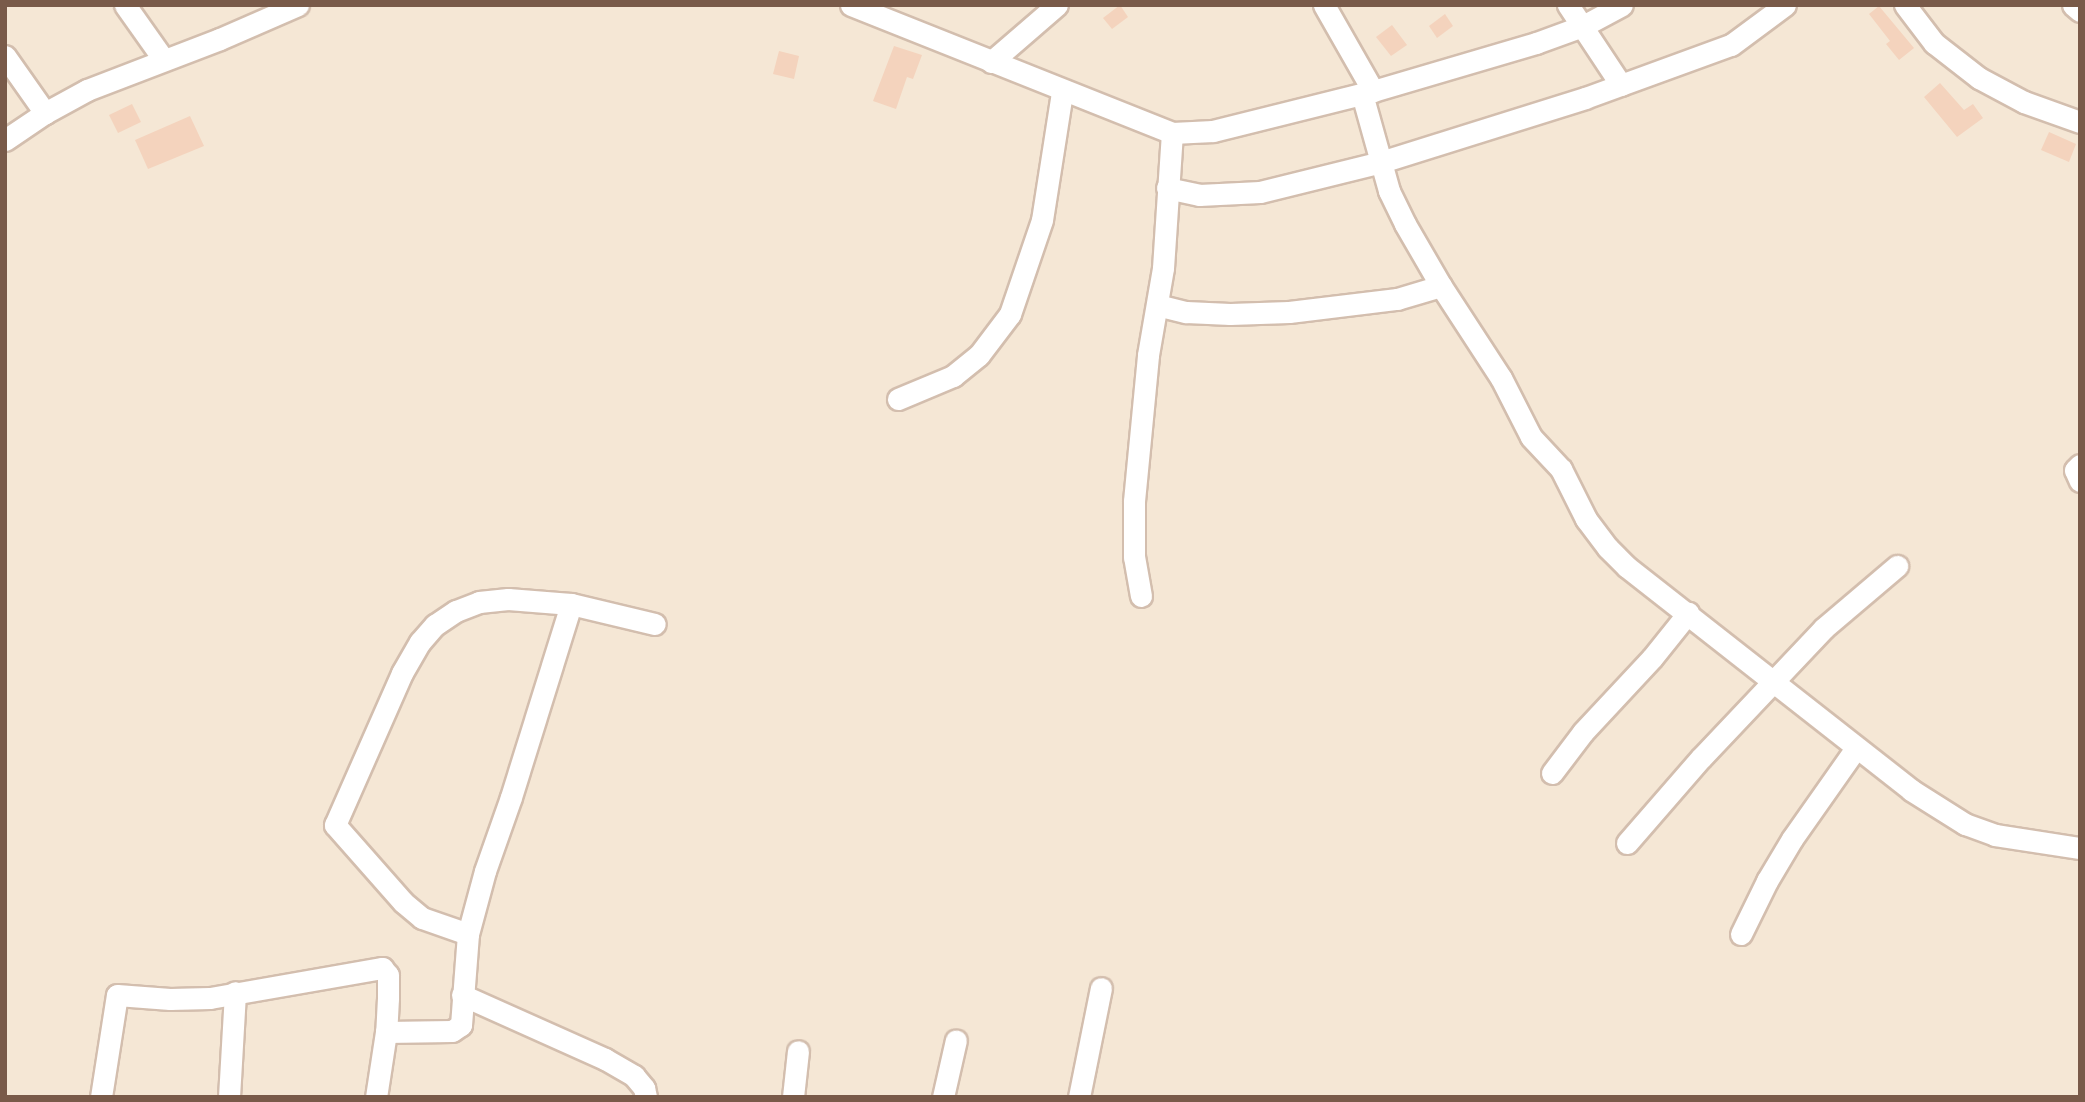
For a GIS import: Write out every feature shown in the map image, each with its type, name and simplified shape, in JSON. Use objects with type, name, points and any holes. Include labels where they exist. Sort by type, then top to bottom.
[{"type":"street","points":[[125,5],[164,60]]},
{"type":"street","points":[[851,5],[1062,92],[1171,132],[1213,131],[1368,92],[1536,43],[1583,26],[1622,5]]},
{"type":"street","points":[[1324,5],[1368,92],[1381,162],[1394,202],[1441,286],[1496,368],[1531,437],[1561,468],[1596,534],[1627,567],[1911,790],[1965,824],[1994,835],[2080,848]]},
{"type":"street","points":[[1568,5],[1621,85]]},
{"type":"street","points":[[1167,188],[1199,195],[1260,192],[1381,162],[1621,85],[1731,45],[1785,5]]},
{"type":"street","points":[[1905,5],[1934,43],[1979,78],[2024,102],[2080,122]]},
{"type":"street","points":[[2073,5],[2080,11]]},
{"type":"street","points":[[5,140],[45,113],[87,90],[295,6]]},
{"type":"street","points":[[991,62],[1053,7]]},
{"type":"street","points":[[5,56],[45,113]]},
{"type":"street","points":[[898,399],[953,376],[979,355],[1010,314],[1042,220],[1062,92]]},
{"type":"street","points":[[1141,596],[1134,557],[1134,500],[1148,355],[1163,268],[1171,132]]},
{"type":"street","points":[[1157,305],[1186,312],[1289,312],[1397,299],[1441,286]]},
{"type":"street","points":[[2080,465],[2075,470],[2080,481]]},
{"type":"street","points":[[1627,843],[1772,682],[1862,593],[1897,566]]},
{"type":"street","points":[[468,934],[422,918],[403,902],[335,825],[336,817],[367,757],[402,673],[420,642],[435,625],[456,611],[479,602],[508,599],[571,604],[654,624]]},
{"type":"street","points":[[386,1032],[458,1029],[461,1025],[468,934],[485,870],[511,797],[571,604]]},
{"type":"street","points":[[1552,774],[1583,732],[1652,658],[1688,613]]},
{"type":"street","points":[[1741,933],[1792,839],[1856,748]]},
{"type":"street","points":[[101,1097],[117,995],[189,1000],[382,968],[388,975],[386,1032],[376,1097]]},
{"type":"street","points":[[1079,1097],[1101,988]]},
{"type":"street","points":[[229,1097],[235,992]]},
{"type":"street","points":[[462,995],[605,1059],[634,1076],[644,1088],[646,1097]]},
{"type":"street","points":[[943,1097],[956,1040]]},
{"type":"street","points":[[793,1097],[798,1051]]},
{"type":"shaded area","points":[[5,5],[2080,5],[2080,1097],[5,1097]]},
{"type":"building","points":[[1120,5],[1128,17],[1112,29],[1103,18]]},
{"type":"building","points":[[1879,6],[1914,48],[1899,60],[1886,44],[1890,41],[1869,14]]},
{"type":"building","points":[[1445,14],[1453,26],[1437,38],[1429,26]]},
{"type":"building","points":[[1392,25],[1407,45],[1391,56],[1376,37]]},
{"type":"building","points":[[894,46],[922,55],[913,79],[907,77],[896,109],[873,101]]},
{"type":"building","points":[[779,51],[799,56],[794,79],[773,74]]},
{"type":"building","points":[[1940,83],[1964,110],[1973,104],[1983,118],[1957,137],[1924,97]]},
{"type":"building","points":[[132,104],[141,122],[118,133],[109,115]]},
{"type":"building","points":[[190,116],[204,146],[148,169],[135,140]]},
{"type":"building","points":[[2049,132],[2076,144],[2069,162],[2041,150]]}]
